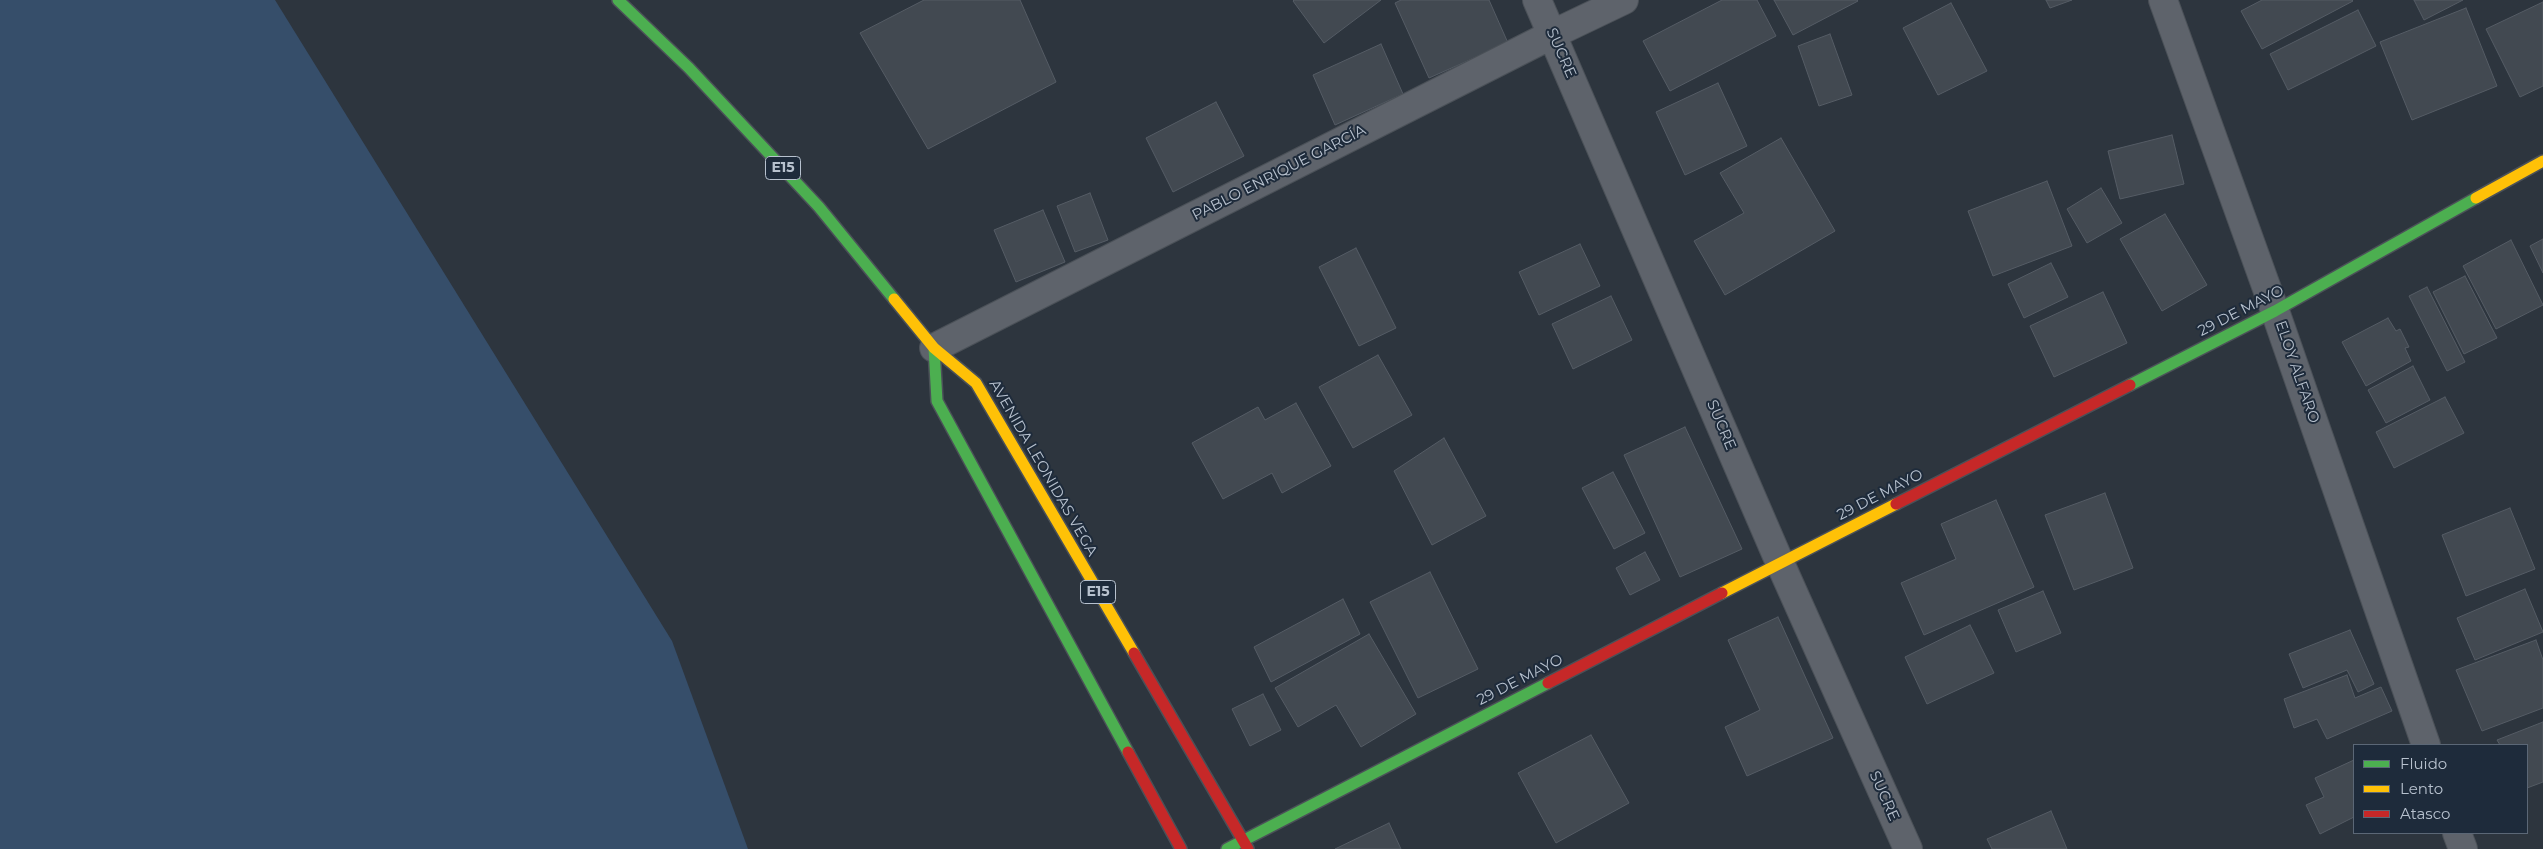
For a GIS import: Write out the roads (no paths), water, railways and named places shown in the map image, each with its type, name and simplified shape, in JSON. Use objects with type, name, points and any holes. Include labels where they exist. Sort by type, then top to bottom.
[{"type":"main road","name":"AVENIDA LEONIDAS VEGA","points":[[618,0],[689,68],[819,206],[934,348],[976,384],[1245,844]]},
{"type":"main road","name":"29 DE MAYO","points":[[1227,849],[1245,844],[1780,563],[2275,311],[2543,161]]},
{"type":"main road","points":[[934,348],[937,401],[1181,849]]},
{"type":"street","name":"SUCRE","points":[[1537,0],[1780,563],[1908,849]]},
{"type":"street","name":"PABLO ENRIQUE GARCÍA","points":[[934,348],[1552,34],[1624,0]]},
{"type":"street","name":"ELOY ALFARO","points":[[2163,0],[2275,311],[2426,744]]},
{"type":"street","points":[[2457,834],[2463,849]]},
{"type":"water","points":[[0,0],[275,0],[672,641],[748,849],[0,849]]}]
